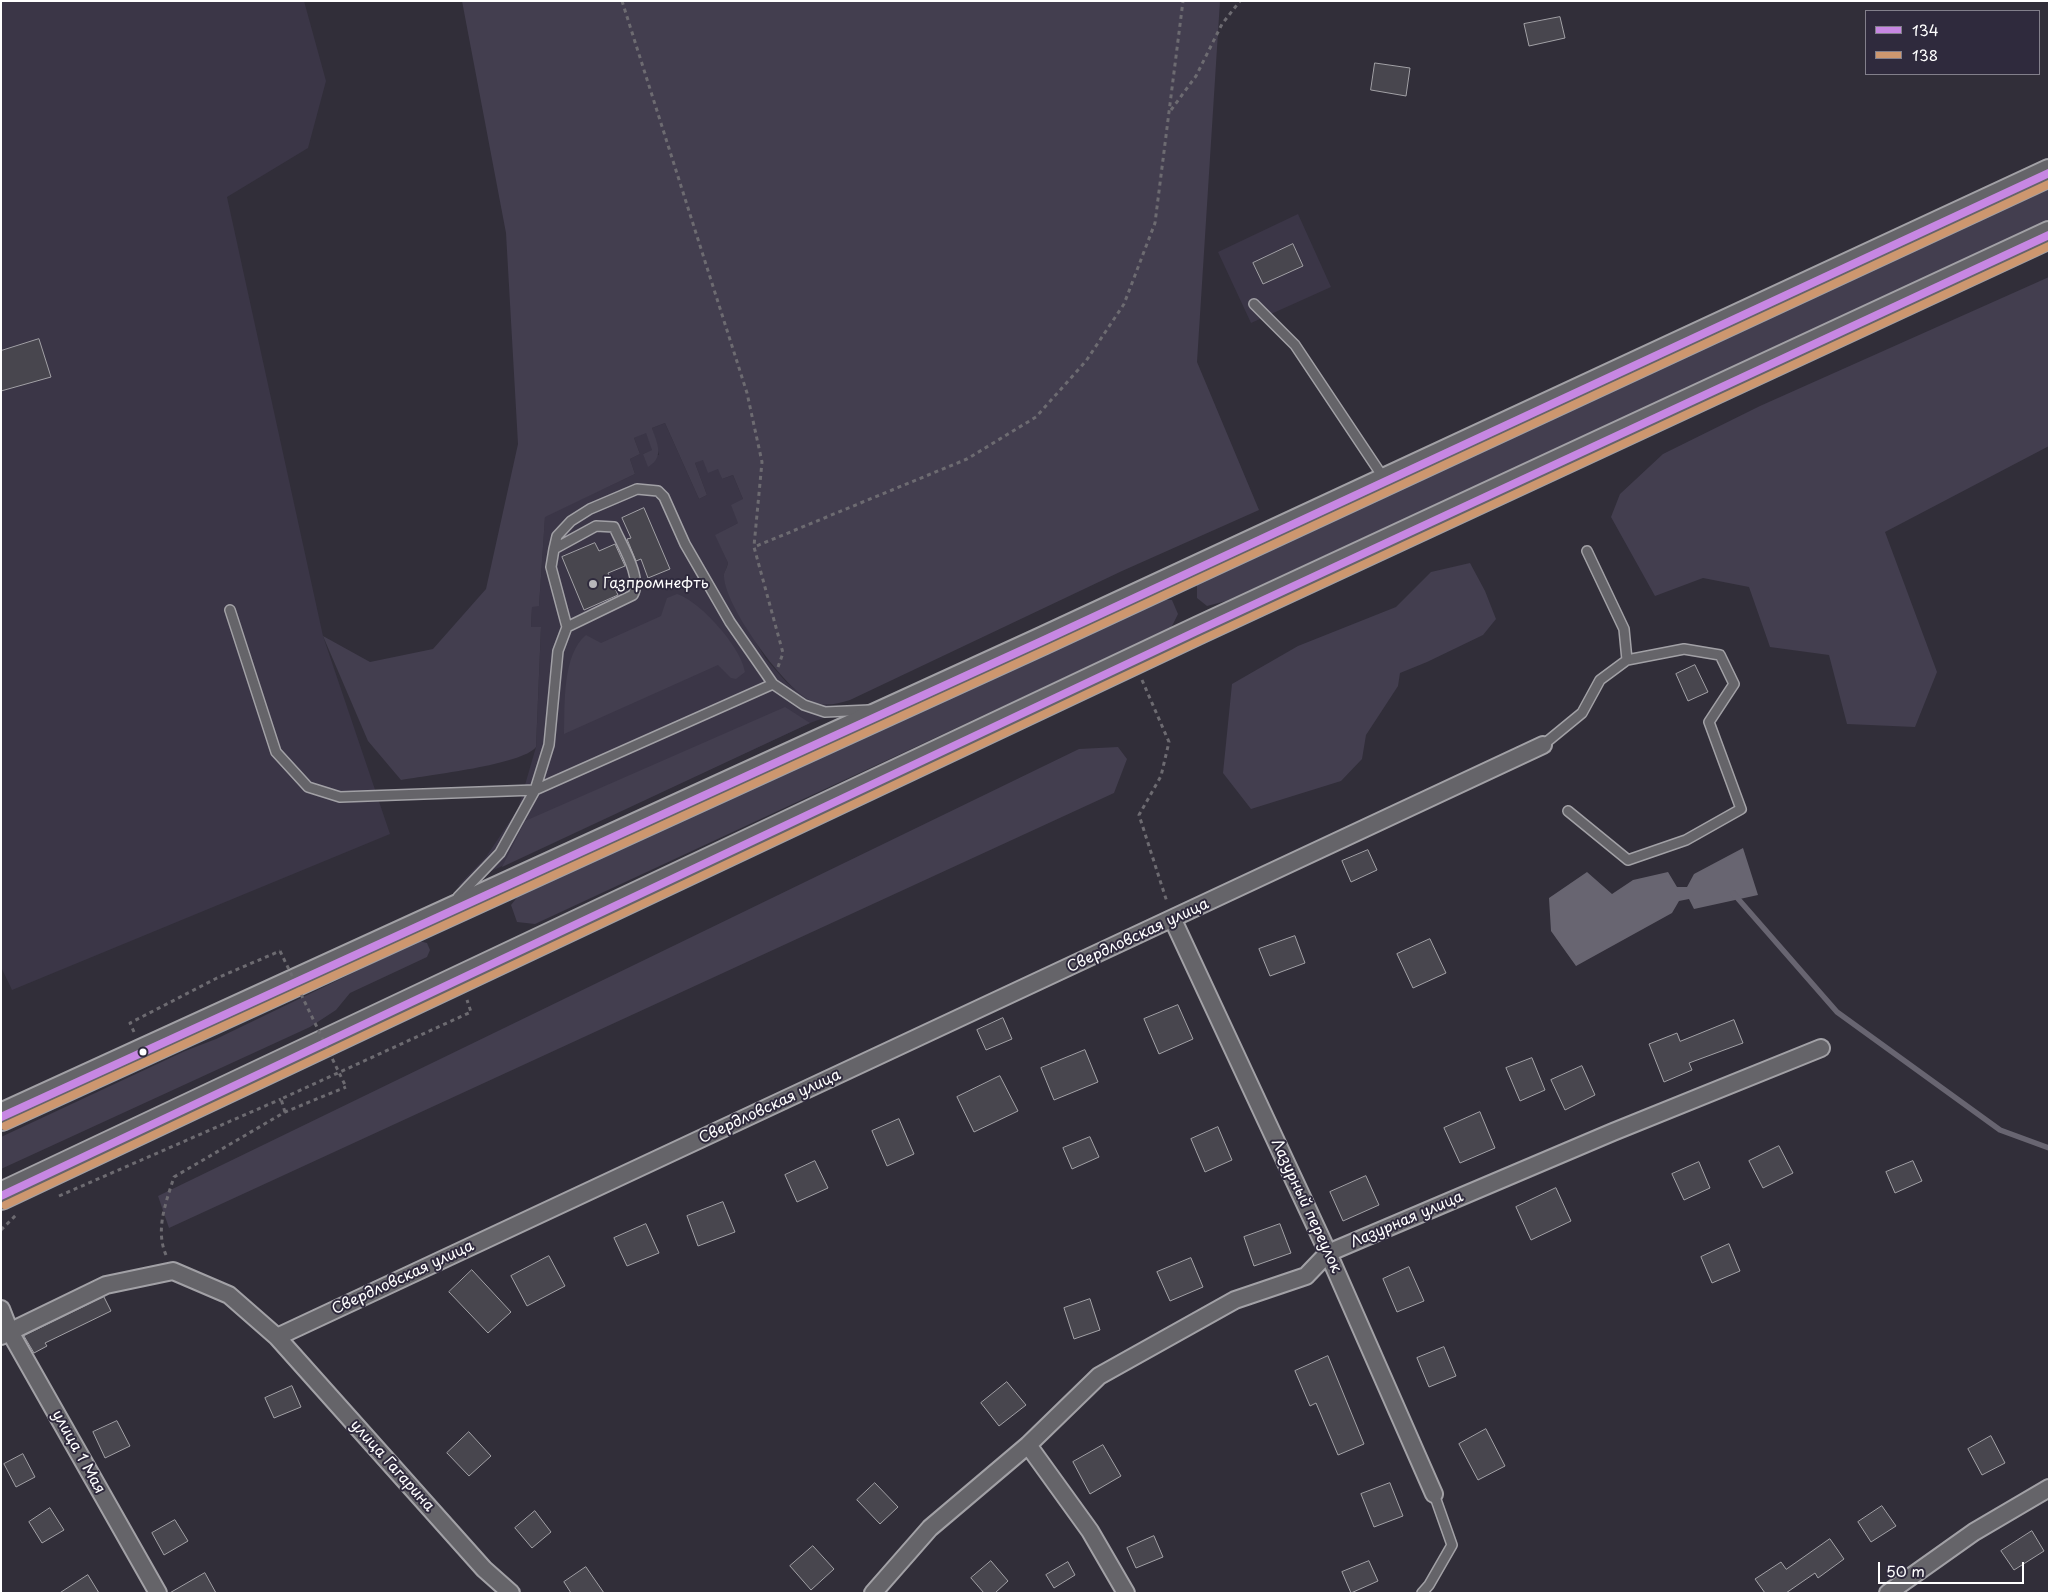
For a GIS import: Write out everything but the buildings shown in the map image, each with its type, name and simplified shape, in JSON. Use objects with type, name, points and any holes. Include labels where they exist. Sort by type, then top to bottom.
[{"type":"main road","points":[[1,1117],[891,709],[2049,173]]},
{"type":"main road","points":[[1,1196],[1134,661],[2049,235]]},
{"type":"street","name":"Свердловская улица","points":[[277,1337],[1173,920],[1543,745]]},
{"type":"street","name":"Лазурный переулок","points":[[1173,920],[1328,1253],[1434,1494]]},
{"type":"street","name":"Лазурная улица","points":[[873,1593],[930,1528],[1028,1445],[1099,1376],[1235,1300],[1306,1276],[1328,1253],[1613,1132],[1821,1048]]},
{"type":"street","points":[[1,1208],[30,1183]]},
{"type":"street","points":[[6,1334],[106,1285],[173,1271],[229,1295],[277,1337]]},
{"type":"street","name":"улица 1 Мая","points":[[1,1309],[6,1334],[158,1593]]},
{"type":"street","name":"улица Гагарина","points":[[277,1337],[484,1569],[511,1593]]},
{"type":"street","points":[[1028,1445],[1090,1531],[1126,1593]]},
{"type":"street","points":[[1888,1593],[1974,1532],[2049,1488]]},
{"type":"lane","points":[[1254,304],[1295,345],[1385,480]]},
{"type":"lane","points":[[419,924],[462,894],[500,853],[534,790],[548,745],[558,651],[567,627],[551,567],[554,549],[557,536],[571,521],[590,509],[636,489],[658,491],[664,497],[685,544],[730,622],[773,684],[804,705],[825,712],[891,709]]},
{"type":"lane","points":[[554,549],[596,526],[614,526],[636,578],[637,589],[633,595],[567,627]]},
{"type":"lane","points":[[1587,551],[1624,629],[1627,660]]},
{"type":"lane","points":[[230,610],[276,752],[308,787],[340,797],[534,790],[773,684]]},
{"type":"lane","points":[[1543,745],[1582,713],[1600,680],[1627,660],[1684,649],[1720,655],[1734,684],[1708,722],[1741,809],[1686,840],[1628,860],[1568,811]]},
{"type":"lane","points":[[1422,1593],[1429,1585],[1452,1545],[1434,1494]]},
{"type":"path","points":[[622,1],[747,392],[762,462],[754,547],[783,653],[773,684]]},
{"type":"path","points":[[754,547],[967,459],[1036,417],[1086,362],[1124,304],[1154,223],[1183,1]]},
{"type":"path","points":[[1170,110],[1196,76],[1222,24],[1240,1]]},
{"type":"path","points":[[1134,661],[1169,742],[1161,776],[1139,814],[1173,920]]},
{"type":"path","points":[[141,1052],[130,1023],[217,978],[280,951],[346,1088],[285,1112],[174,1177],[164,1208],[160,1243],[173,1271]]},
{"type":"path","points":[[52,1199],[281,1099],[471,1012],[460,979]]},
{"type":"path","points":[[281,1099],[285,1112]]},
{"type":"path","points":[[1,1230],[18,1214],[26,1210]]},
{"type":"shaded area","points":[[1,1],[304,1],[326,81],[308,148],[227,197],[323,636],[390,834],[12,990],[1,967]]},
{"type":"shaded area","points":[[462,1],[1220,1],[1197,362],[1259,510],[1122,571],[850,700],[824,705],[809,700],[798,692],[770,662],[743,623],[726,587],[724,574],[728,563],[715,535],[738,523],[731,505],[743,499],[733,475],[722,479],[718,469],[708,473],[703,460],[695,463],[707,495],[699,499],[665,423],[652,428],[658,454],[653,463],[648,467],[643,454],[652,450],[646,433],[634,438],[640,454],[630,459],[635,474],[545,517],[539,606],[532,607],[531,627],[541,627],[536,747],[513,759],[494,764],[401,780],[368,741],[323,636],[370,662],[433,649],[486,589],[518,444],[506,233]]},
{"type":"shaded area","points":[[2049,187],[2049,222],[1226,601],[1207,606],[1197,598],[1197,583]]},
{"type":"shaded area","points":[[1298,214],[1331,287],[1251,323],[1218,252]]},
{"type":"shaded area","points":[[2049,277],[2049,446],[1885,532],[1937,672],[1915,727],[1847,724],[1829,655],[1770,647],[1749,587],[1703,578],[1655,596],[1611,517],[1620,494],[1663,454],[1760,406]]},
{"type":"shaded area","points":[[665,423],[699,499],[707,495],[695,463],[703,459],[719,469],[722,479],[733,475],[743,499],[738,523],[716,535],[728,563],[724,575],[747,628],[766,659],[787,683],[810,701],[831,706],[856,706],[810,723],[457,887],[486,857],[518,809],[536,747],[541,627],[531,627],[532,606],[539,606],[545,516],[635,474],[630,459],[640,454],[634,438],[646,432],[653,450],[643,454],[659,455],[652,428]]},
{"type":"shaded area","points":[[1470,563],[1485,591],[1496,619],[1483,635],[1400,673],[1398,686],[1366,735],[1362,759],[1341,781],[1251,809],[1223,773],[1232,684],[1298,646],[1396,607],[1431,572]]},
{"type":"shaded area","points":[[677,594],[686,598],[708,615],[736,651],[745,672],[736,679],[731,678],[718,665],[564,734],[566,681],[578,644],[586,635],[601,643],[661,616],[667,598]]},
{"type":"shaded area","points":[[1157,599],[1172,600],[1178,614],[1171,628],[535,924],[517,922],[511,905],[519,895]]},
{"type":"shaded area","points":[[785,707],[810,723],[502,867],[525,821]]},
{"type":"shaded area","points":[[1118,747],[1127,759],[1114,793],[169,1228],[158,1196],[1079,749]]},
{"type":"shaded area","points":[[1743,848],[1758,895],[1694,909],[1689,899],[1679,901],[1672,913],[1576,966],[1551,931],[1549,898],[1587,872],[1612,894],[1633,880],[1668,872],[1677,887],[1687,887],[1694,874]]},
{"type":"shaded area","points":[[419,941],[427,943],[430,950],[427,957],[350,993],[336,1010],[310,1027],[1,1169],[1,1137],[185,1051],[216,1039]]},
{"type":"waterway","points":[[1733,893],[1837,1012],[2000,1130],[2049,1148]]},
{"type":"transit line","name":"134","points":[[1,1117],[1042,641],[2049,173]]},
{"type":"transit line","name":"138","points":[[5,1126],[1046,650],[2049,184]]},
{"type":"transit line","name":"134","points":[[1,1196],[1199,630],[2049,235]]},
{"type":"transit line","name":"138","points":[[5,1205],[1203,639],[2049,246]]},
{"type":"place","name":"Газпромнефть","points":[[593,584]]}]
